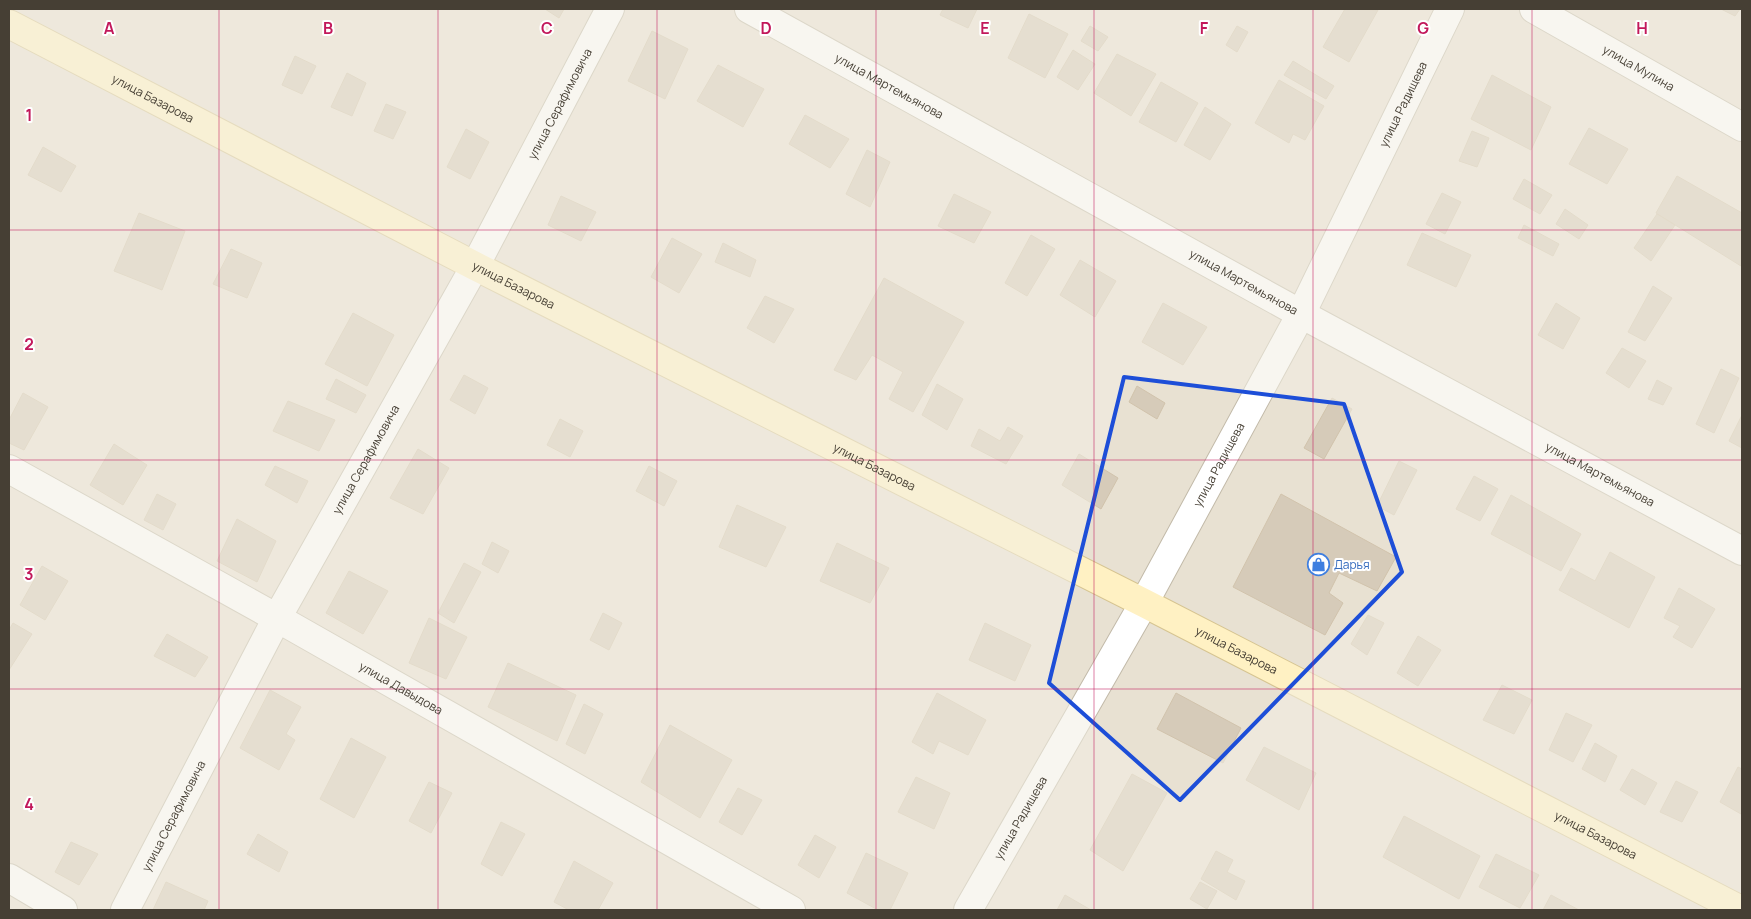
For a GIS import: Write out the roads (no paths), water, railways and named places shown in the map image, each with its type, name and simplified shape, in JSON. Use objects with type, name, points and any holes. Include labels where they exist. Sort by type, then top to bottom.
[{"type":"main road","name":"улица Базарова","points":[[9,24],[476,266],[1144,603],[1741,910]]},
{"type":"street","name":"улица Серафимовича","points":[[124,910],[277,618],[476,266],[610,9]]},
{"type":"street","name":"улица Мартемьянова","points":[[748,9],[1301,314],[1742,551]]},
{"type":"street","name":"улица Радищева","points":[[968,910],[1144,603],[1301,314],[1450,9]]},
{"type":"street","name":"улица Мулина","points":[[1534,9],[1742,127]]},
{"type":"street","name":"улица Давыдова","points":[[9,469],[277,618],[791,910]]},
{"type":"street","points":[[9,878],[63,910]]},
{"type":"place","name":"Дарья","points":[[1318,565]]}]
